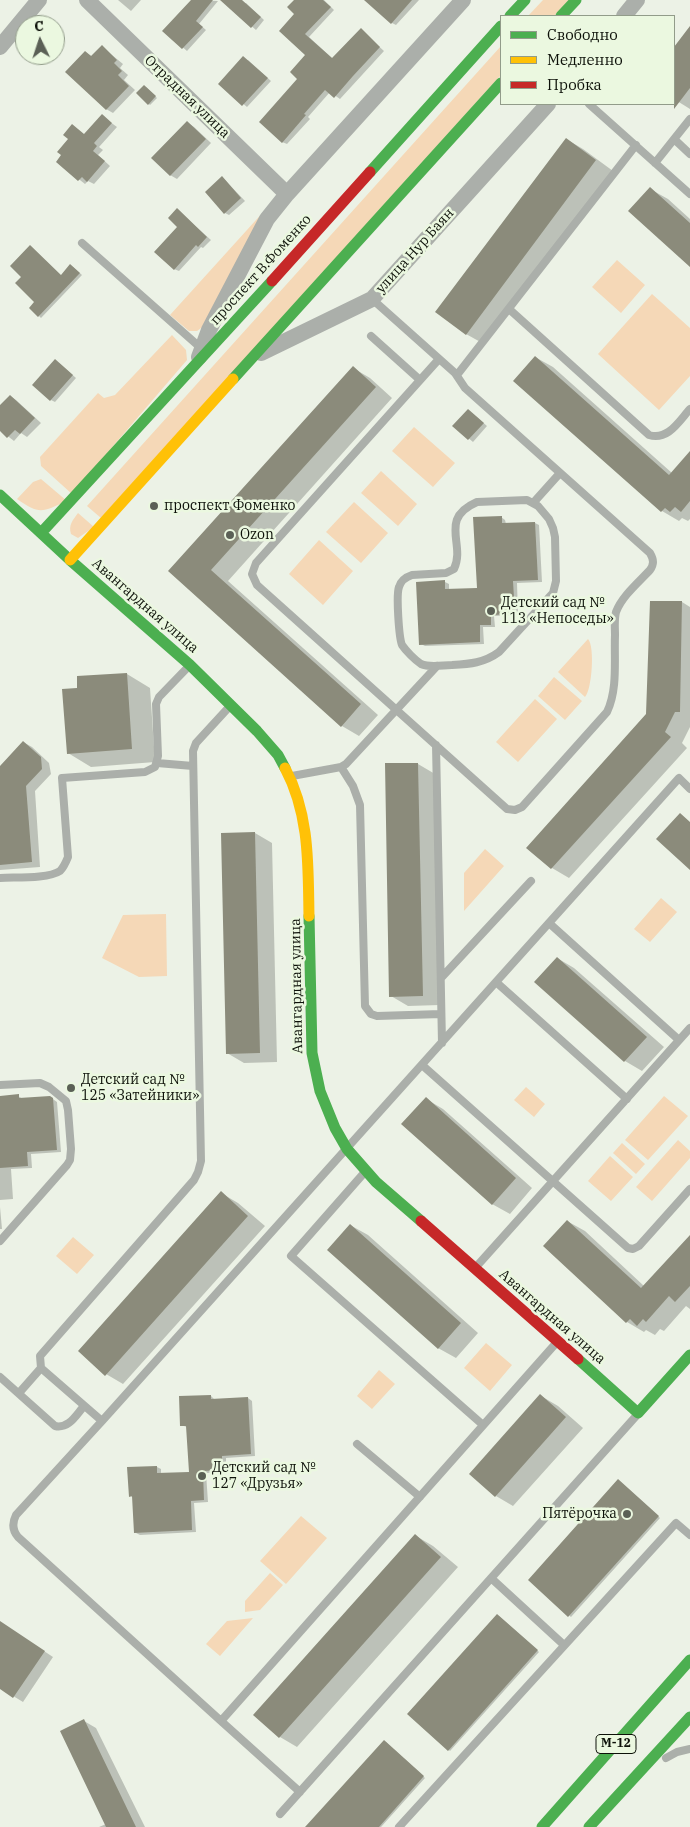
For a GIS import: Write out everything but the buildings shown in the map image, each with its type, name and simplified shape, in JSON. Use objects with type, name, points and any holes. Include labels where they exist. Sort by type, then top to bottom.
[{"type":"main road","points":[[511,15],[525,0]]},
{"type":"main road","points":[[562,15],[576,0]]},
{"type":"main road","name":"проспект В.Фоменко","points":[[204,351],[500,27]]},
{"type":"main road","points":[[70,560],[500,83]]},
{"type":"main road","points":[[41,533],[195,366]]},
{"type":"main road","name":"Авангардная улица","points":[[0,495],[70,560],[190,665],[278,755],[290,776],[297,792],[307,840],[312,1053],[320,1091],[335,1128],[348,1149],[376,1182],[638,1413]]},
{"type":"main road","points":[[638,1413],[690,1355]]},
{"type":"main road","name":"М-12","points":[[542,1827],[690,1660]]},
{"type":"main road","name":"М-12","points":[[589,1827],[690,1717]]},
{"type":"street","points":[[0,47],[39,0]]},
{"type":"street","name":"Отрадная улица","points":[[87,0],[287,194]]},
{"type":"street","points":[[195,366],[204,351],[209,330],[267,219],[287,194],[463,0]]},
{"type":"street","points":[[625,15],[638,0]]},
{"type":"street","name":"улица Нур Баян","points":[[253,357],[372,299],[547,105]]},
{"type":"lane","points":[[591,105],[690,194]]},
{"type":"lane","points":[[655,163],[690,119]]},
{"type":"lane","points":[[674,139],[690,154]]},
{"type":"lane","points":[[457,376],[636,145]]},
{"type":"lane","points":[[82,243],[204,351]]},
{"type":"lane","points":[[372,299],[439,359],[457,376],[465,388],[650,553],[653,558],[650,570],[624,599],[616,612],[614,688],[610,706],[601,719],[522,807],[515,810],[507,809],[396,710],[257,585],[252,574],[256,563],[439,359]]},
{"type":"lane","points":[[509,309],[649,435],[660,437],[665,435],[690,409]]},
{"type":"lane","points":[[371,336],[420,380]]},
{"type":"lane","points":[[534,502],[560,473]]},
{"type":"lane","points":[[527,500],[534,502],[549,519],[554,531],[557,574],[552,593],[492,658],[475,664],[437,666],[428,666],[420,663],[402,645],[398,592],[400,583],[412,575],[446,573],[454,569],[457,559],[455,527],[461,513],[470,505],[477,502],[497,501],[527,500]]},
{"type":"lane","points":[[0,878],[52,875],[65,865],[68,857],[62,778],[151,770],[157,763],[156,704],[159,697],[190,665]]},
{"type":"lane","points":[[290,776],[341,767],[351,760],[437,666]]},
{"type":"lane","points":[[102,1421],[41,1368],[39,1360],[42,1352],[194,1180],[200,1167],[193,751],[196,743],[231,705]]},
{"type":"lane","points":[[436,745],[442,1043]]},
{"type":"lane","points":[[157,763],[193,766]]},
{"type":"lane","points":[[341,767],[353,786],[360,805],[365,1006],[372,1014],[377,1016],[441,1014]]},
{"type":"lane","points":[[300,1792],[18,1537],[13,1529],[14,1520],[16,1515],[325,1171],[348,1149],[678,778],[690,789]]},
{"type":"lane","points":[[440,978],[531,881]]},
{"type":"lane","points":[[549,923],[679,1040]]},
{"type":"lane","points":[[496,982],[626,1099]]},
{"type":"lane","points":[[475,1269],[690,1028]]},
{"type":"lane","points":[[422,1065],[628,1248],[633,1249],[639,1246],[690,1189]]},
{"type":"lane","points":[[0,1085],[40,1083],[49,1087],[63,1098],[68,1105],[71,1149],[70,1160],[67,1165],[0,1241]]},
{"type":"lane","points":[[366,1172],[291,1256],[483,1426]]},
{"type":"lane","points":[[221,1722],[558,1341]]},
{"type":"lane","points":[[18,1393],[41,1368]]},
{"type":"lane","points":[[0,1377],[55,1426],[66,1425],[84,1406]]},
{"type":"lane","points":[[280,1814],[638,1413]]},
{"type":"lane","points":[[357,1444],[420,1497]]},
{"type":"lane","points":[[398,1827],[676,1523],[690,1535]]},
{"type":"lane","points":[[491,1578],[564,1646]]},
{"type":"lane","points":[[638,1774],[677,1752],[690,1749]]},
{"type":"shaded area","points":[[543,0],[569,0],[555,15],[529,15]]},
{"type":"shaded area","points":[[500,47],[500,76],[101,518],[87,506]]},
{"type":"shaded area","points":[[275,199],[204,326],[197,331],[189,331],[170,315]]},
{"type":"shaded area","points":[[617,260],[645,285],[621,313],[592,287]]},
{"type":"shaded area","points":[[652,294],[690,328],[690,376],[659,410],[598,354]]},
{"type":"shaded area","points":[[172,335],[186,350],[187,360],[72,494],[41,466],[40,457],[98,393],[104,398],[115,395]]},
{"type":"shaded area","points":[[414,427],[455,463],[433,487],[392,451]]},
{"type":"shaded area","points":[[381,471],[417,504],[398,526],[361,493]]},
{"type":"shaded area","points":[[41,479],[67,501],[52,508],[36,510],[17,499],[33,482]]},
{"type":"shaded area","points":[[354,502],[388,533],[361,563],[326,532]]},
{"type":"shaded area","points":[[78,513],[94,527],[78,538],[71,534],[70,528]]},
{"type":"shaded area","points":[[319,540],[353,571],[323,605],[289,574]]},
{"type":"shaded area","points":[[588,639],[592,668],[585,697],[558,672]]},
{"type":"shaded area","points":[[554,677],[582,701],[565,720],[538,696]]},
{"type":"shaded area","points":[[535,699],[557,719],[518,762],[496,742]]},
{"type":"shaded area","points":[[485,849],[504,866],[464,911],[464,873]]},
{"type":"shaded area","points":[[661,898],[677,912],[650,942],[634,929]]},
{"type":"shaded area","points":[[166,914],[167,976],[139,977],[102,958],[123,915]]},
{"type":"shaded area","points":[[526,1087],[545,1104],[534,1117],[514,1100]]},
{"type":"shaded area","points":[[664,1096],[688,1116],[648,1160],[625,1140]]},
{"type":"shaded area","points":[[678,1140],[690,1151],[690,1158],[652,1201],[636,1187]]},
{"type":"shaded area","points":[[622,1143],[645,1164],[636,1174],[613,1153]]},
{"type":"shaded area","points":[[610,1156],[633,1177],[611,1201],[588,1181]]},
{"type":"shaded area","points":[[73,1237],[94,1255],[77,1274],[56,1256]]},
{"type":"shaded area","points":[[486,1343],[512,1365],[490,1391],[464,1368]]},
{"type":"shaded area","points":[[379,1370],[395,1384],[372,1409],[357,1396]]},
{"type":"shaded area","points":[[301,1516],[327,1538],[286,1584],[260,1561]]},
{"type":"shaded area","points":[[270,1573],[283,1585],[260,1610],[245,1612],[245,1601]]},
{"type":"shaded area","points":[[253,1618],[220,1656],[206,1644],[227,1621]]},
{"type":"traffic: fast","points":[[511,15],[525,0]]},
{"type":"traffic: fast","points":[[562,15],[576,0]]},
{"type":"traffic: fast","points":[[370,172],[500,27]]},
{"type":"traffic: fast","points":[[233,379],[500,84]]},
{"type":"traffic: fast","points":[[41,533],[272,281]]},
{"type":"traffic: fast","points":[[0,495],[70,560],[190,665],[257,731],[278,755],[285,768]]},
{"type":"traffic: fast","points":[[309,916],[312,1053],[320,1091],[335,1128],[347,1149],[376,1182],[421,1221]]},
{"type":"traffic: fast","points":[[578,1359],[638,1413],[690,1355]]},
{"type":"traffic: fast","points":[[542,1827],[690,1660]]},
{"type":"traffic: fast","points":[[589,1827],[690,1717]]},
{"type":"traffic: slow","points":[[70,560],[233,379]]},
{"type":"traffic: slow","points":[[285,768],[299,804],[306,840],[309,916]]},
{"type":"traffic: jam","points":[[272,281],[370,172]]},
{"type":"traffic: jam","points":[[421,1221],[578,1359]]},
{"type":"place","name":"проспект Фоменко","points":[[154,506]]},
{"type":"place","name":"Ozon","points":[[230,535]]},
{"type":"place","name":"Детский сад № 113 «Непоседы»","points":[[491,611]]},
{"type":"place","name":"Детский сад № 125 «Затейники»","points":[[71,1088]]},
{"type":"place","name":"Детский сад № 127 «Друзья»","points":[[202,1476]]},
{"type":"place","name":"Пятёрочка","points":[[627,1514]]}]
